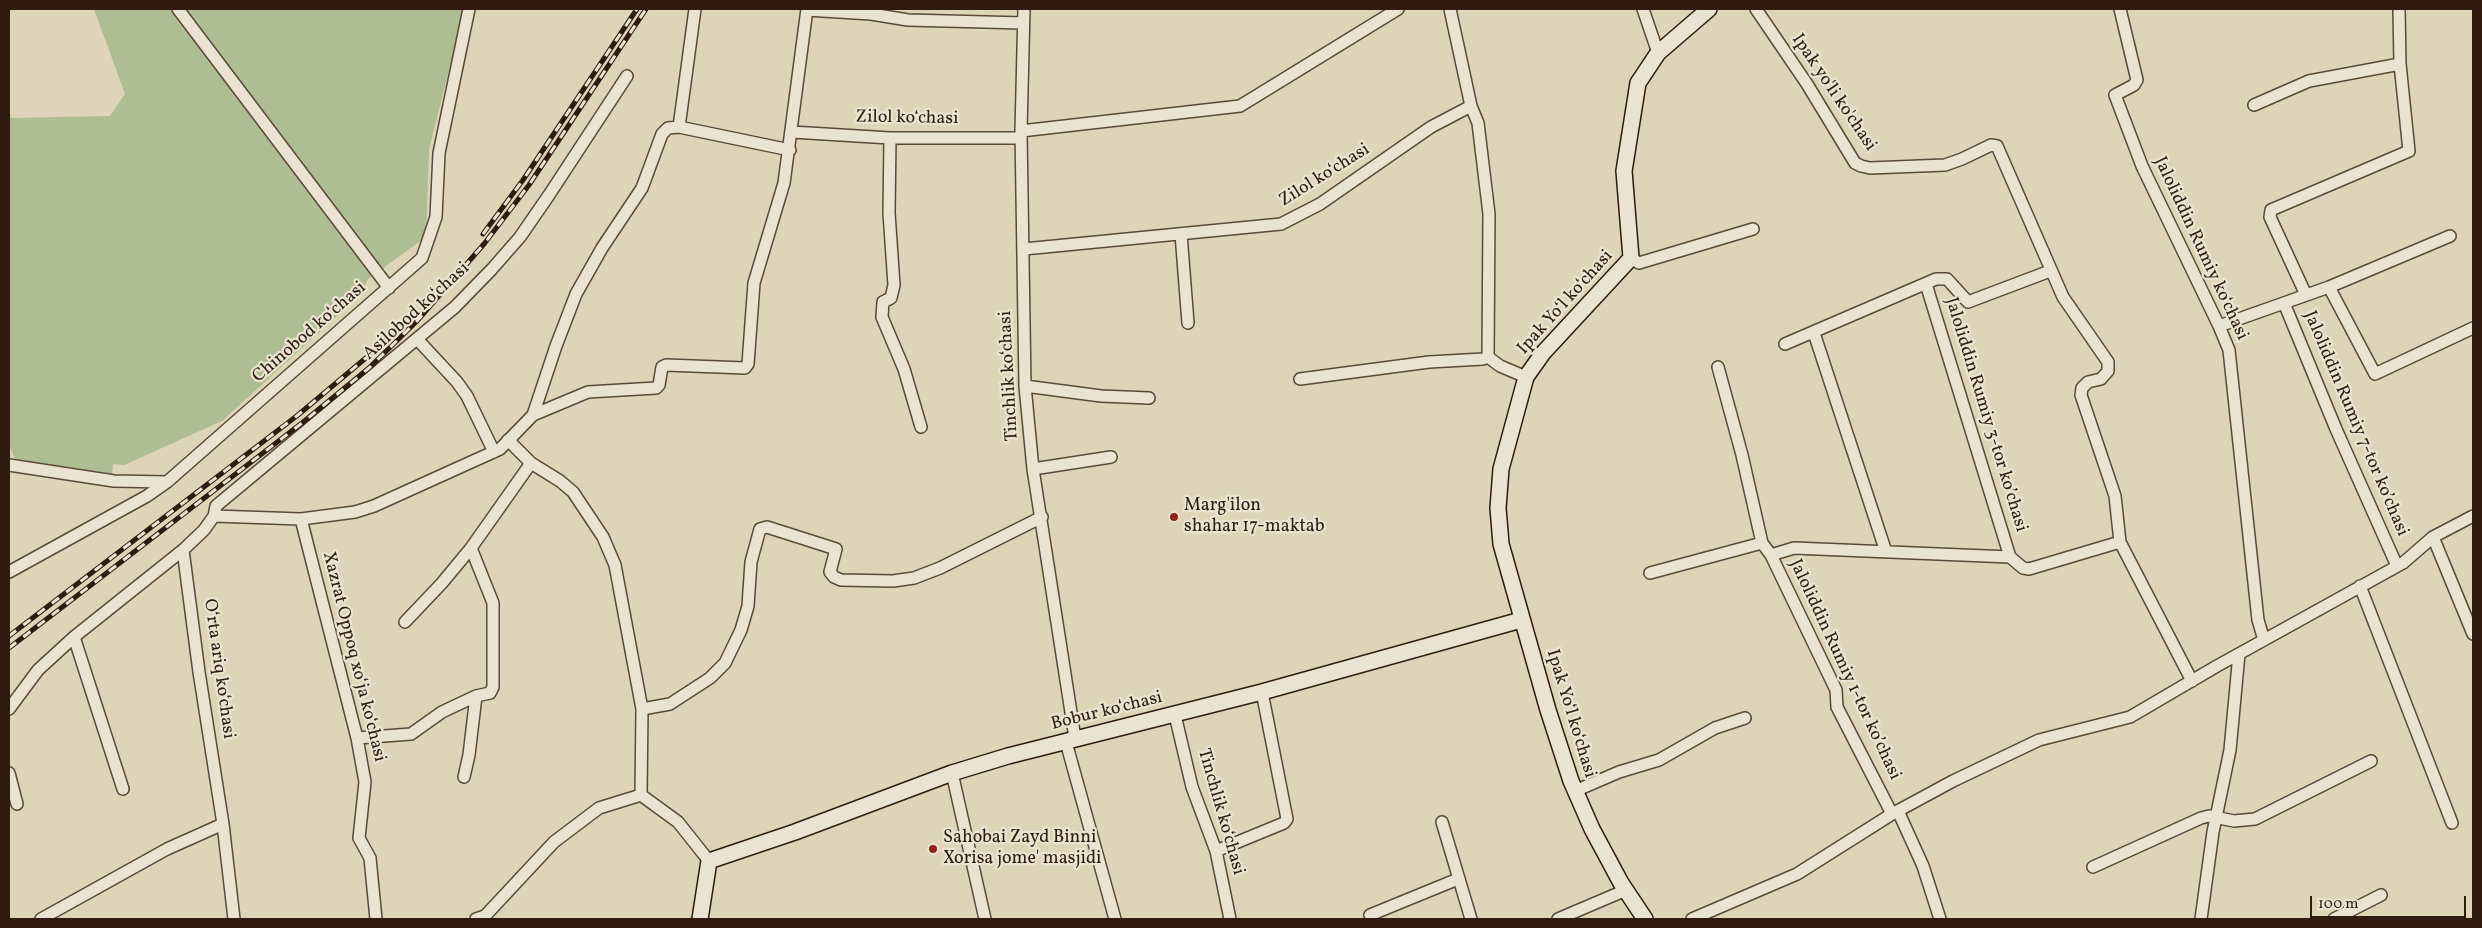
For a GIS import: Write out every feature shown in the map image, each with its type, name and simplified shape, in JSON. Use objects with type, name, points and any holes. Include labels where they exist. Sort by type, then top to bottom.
[{"type":"street","points":[[178,9],[388,288]]},
{"type":"street","name":"Chinobod koʻchasi","points":[[9,572],[148,496],[167,482],[422,258],[436,216],[439,153],[469,9]]},
{"type":"street","points":[[679,127],[695,9]]},
{"type":"street","points":[[214,516],[302,520],[355,512],[374,506],[500,449],[533,415],[588,392],[656,388],[659,384],[662,367],[666,365],[745,368],[748,364],[754,283],[784,183],[790,150],[807,9],[871,14],[908,20],[1023,24]]},
{"type":"street","name":"Tinchlik koʻchasi","points":[[1024,9],[1021,135],[1025,386],[1033,469],[1042,517],[1070,740],[1115,919]]},
{"type":"street","name":"Zilol ko‘chasi","points":[[792,132],[890,138],[1021,135],[1240,106],[1398,9]]},
{"type":"street","points":[[1450,9],[1471,106],[1478,123],[1489,214],[1488,357]]},
{"type":"street","points":[[1643,9],[1658,53]]},
{"type":"street","name":"Ipak Yoʻl koʻchasi","points":[[1645,919],[1626,890],[1592,829],[1575,791],[1548,710],[1501,544],[1498,508],[1501,469],[1526,377],[1543,353],[1631,258],[1624,171],[1638,83],[1658,53],[1709,9]]},
{"type":"street","name":"Ipak yo'li ko'chasi","points":[[1756,9],[1806,84],[1855,163],[1870,168],[1945,165],[1991,145],[1997,146],[2050,271]]},
{"type":"street","name":"Jaloliddin Rumiy koʻchasi","points":[[2120,9],[2137,80],[2134,85],[2115,96],[2142,166],[2220,326],[2228,350],[2258,620],[2264,640]]},
{"type":"street","points":[[2306,295],[2270,216],[2271,210],[2409,151],[2400,64],[2399,9]]},
{"type":"street","points":[[2254,106],[2286,89],[2309,81],[2400,64]]},
{"type":"street","name":"Asilobod koʻchasi","points":[[183,550],[204,530],[214,516],[216,506],[455,308],[520,237],[626,76]]},
{"type":"street","name":"Zilol ko‘chasi","points":[[1024,249],[1281,224],[1320,204],[1431,127],[1471,106]]},
{"type":"street","points":[[533,415],[576,294],[602,248],[642,188],[662,134],[668,128],[679,127],[790,150]]},
{"type":"street","points":[[890,138],[889,213],[894,285],[891,298],[883,302],[882,318],[904,369],[922,427]]},
{"type":"street","points":[[1631,258],[1639,263],[1753,229]]},
{"type":"street","points":[[1181,234],[1188,323]]},
{"type":"street","points":[[2284,303],[2329,287],[2450,236]]},
{"type":"street","points":[[2050,271],[2063,297],[2108,362],[2108,372],[2101,379],[2088,382],[2082,388],[2081,395],[2115,496],[2120,542],[2192,681]]},
{"type":"street","name":"Jaloliddin Rumiy 3-tor koʼchasi","points":[[1785,344],[1936,279],[1947,279],[1968,302],[2050,271]]},
{"type":"street","name":"Jaloliddin Rumiy 3-tor koʼchasi","points":[[1926,284],[2010,557],[2023,568],[2029,569],[2120,542]]},
{"type":"street","points":[[2329,287],[2376,374],[2473,328]]},
{"type":"street","name":"Jaloliddin Rumiy 7-tor koʼchasi","points":[[2220,326],[2284,303],[2336,429],[2397,566]]},
{"type":"street","points":[[1814,333],[1886,552]]},
{"type":"street","points":[[417,340],[456,382],[466,396],[494,452]]},
{"type":"street","points":[[1488,357],[1500,366],[1526,377]]},
{"type":"street","points":[[1300,379],[1429,362],[1483,359],[1488,357]]},
{"type":"street","name":"Jaloliddin Rumiy 1-tor koʼchasi","points":[[1718,367],[1742,454],[1762,543],[1770,555],[1836,690],[1838,707],[1895,813]]},
{"type":"street","points":[[1025,386],[1101,396],[1149,398]]},
{"type":"street","points":[[508,440],[531,463],[560,480],[573,492],[603,537],[615,565],[642,709],[641,795]]},
{"type":"street","points":[[1033,469],[1111,457]]},
{"type":"street","points":[[405,622],[442,583],[471,548],[531,463]]},
{"type":"street","points":[[9,464],[114,482],[167,482]]},
{"type":"street","points":[[1692,919],[1797,874],[1895,813],[1953,781],[2039,740],[2130,717],[2397,566],[2433,537],[2473,516]]},
{"type":"street","points":[[642,709],[670,704],[710,678],[725,663],[741,630],[748,606],[751,562],[760,529],[766,527],[836,549],[830,572],[834,577],[841,580],[893,581],[914,578],[940,568],[1042,517]]},
{"type":"street","name":"Xazrat Oppoq xo‘ja ko‘chasi","points":[[302,520],[357,738],[365,782],[359,838],[370,858],[376,919]]},
{"type":"street","points":[[2433,537],[2473,634]]},
{"type":"street","points":[[1650,573],[1762,543]]},
{"type":"street","points":[[357,738],[411,734],[442,712],[476,696],[490,693],[492,687],[493,603],[471,548]]},
{"type":"street","name":"Jaloliddin Rumiy 3-tor koʼchasi","points":[[1770,555],[1794,548],[2010,557]]},
{"type":"street","points":[[9,709],[38,670],[74,637],[183,550]]},
{"type":"street","name":"Oʻrta ariq koʻchasi","points":[[183,550],[199,672],[223,824],[234,919]]},
{"type":"street","points":[[2360,586],[2452,823]]},
{"type":"street","name":"Bobur koʻchasi","points":[[709,861],[796,832],[952,773],[1070,740],[1262,692],[1522,620]]},
{"type":"street","points":[[74,637],[123,788]]},
{"type":"street","points":[[2201,919],[2213,832],[2230,750],[2239,654]]},
{"type":"street","points":[[1216,851],[1250,835],[1284,823],[1287,819],[1262,692]]},
{"type":"street","points":[[464,777],[470,755],[476,696]]},
{"type":"street","name":"Tinchlik koʻchasi","points":[[1175,715],[1192,787],[1216,851],[1230,919]]},
{"type":"street","points":[[1575,791],[1619,772],[1659,760],[1715,728],[1745,718]]},
{"type":"street","points":[[2093,867],[2201,818],[2234,821],[2255,819],[2371,761]]},
{"type":"street","points":[[9,773],[17,804]]},
{"type":"street","points":[[952,773],[984,919]]},
{"type":"street","points":[[641,795],[678,822],[709,861],[700,919]]},
{"type":"street","points":[[476,919],[486,916],[554,842],[599,808],[641,795]]},
{"type":"street","points":[[1895,813],[1923,866],[1940,919]]},
{"type":"street","points":[[1442,822],[1471,919]]},
{"type":"street","points":[[40,919],[167,849],[223,824]]},
{"type":"street","points":[[1370,915],[1458,879]]},
{"type":"street","points":[[1558,919],[1626,890]]},
{"type":"street","points":[[2334,919],[2381,895]]},
{"type":"green space","points":[[94,9],[464,9],[429,150],[426,237],[368,279],[359,296],[222,421],[124,465],[113,464],[112,474],[15,459],[9,445],[9,118],[110,116],[125,94]]},
{"type":"railway","points":[[483,234],[523,180],[637,9]]},
{"type":"railway","points":[[9,648],[302,423],[369,368],[417,321],[484,244],[529,185],[646,9]]},
{"type":"railway","points":[[9,636],[298,415],[386,341]]},
{"type":"place","name":"Marg'ilon shahar 17-maktab","points":[[1174,517]]},
{"type":"place","name":"Sahobai Zayd Binni Xorisa jome' masjidi","points":[[933,849]]}]
